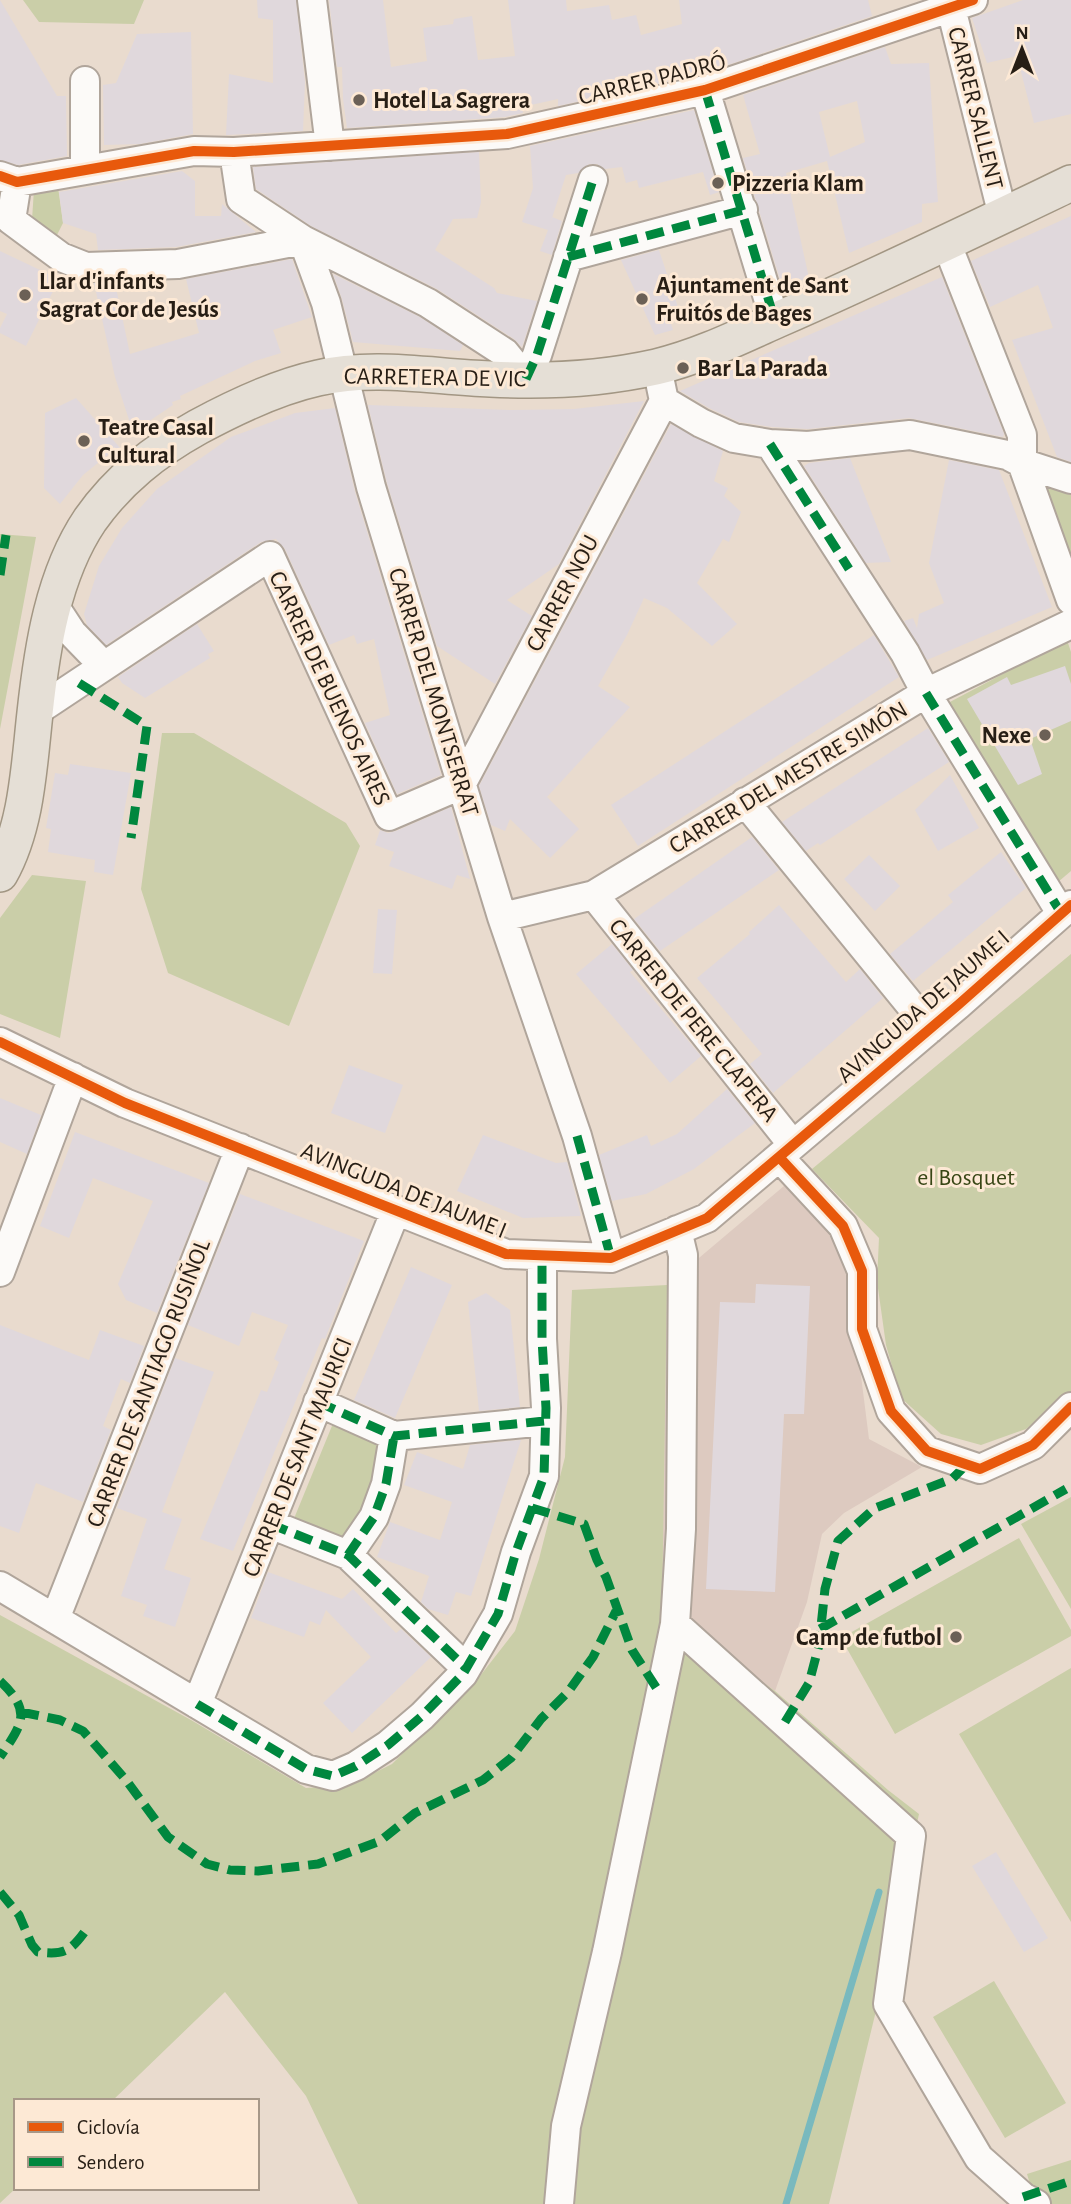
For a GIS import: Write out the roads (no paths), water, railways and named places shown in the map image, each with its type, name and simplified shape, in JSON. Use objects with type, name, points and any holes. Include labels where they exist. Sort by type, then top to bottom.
[{"type":"main road","name":"CARRETERA DE VIC","points":[[0,874],[10,854],[31,766],[35,712],[53,604],[73,552],[88,524],[108,497],[135,468],[177,439],[242,403],[316,378],[342,374],[399,372],[492,380],[585,378],[657,366],[708,350],[825,300],[1071,183]]},
{"type":"street","points":[[312,0],[330,146]]},
{"type":"street","name":"CARRER PADRÓ","points":[[234,152],[507,134],[705,90],[958,2]]},
{"type":"street","name":"CARRER SALLENT","points":[[958,2],[1003,216]]},
{"type":"street","points":[[85,81],[85,169]]},
{"type":"street","points":[[705,90],[775,321]]},
{"type":"street","points":[[303,240],[178,264],[86,267],[61,257],[11,220],[8,179],[194,151],[234,152],[241,199],[303,240],[428,303],[505,353],[526,379],[537,355],[593,180]]},
{"type":"street","points":[[568,257],[743,210]]},
{"type":"street","name":"CARRER DEL MONTSERRAT","points":[[303,240],[326,303],[371,487],[461,785],[502,916],[577,1136],[611,1258]]},
{"type":"street","points":[[946,242],[1022,435],[1022,463],[1071,600]]},
{"type":"street","points":[[657,366],[664,401],[701,423],[734,438],[808,446],[910,435],[1007,455],[1022,463],[1071,479]]},
{"type":"street","name":"CARRER NOU","points":[[461,785],[664,401]]},
{"type":"street","points":[[770,444],[905,653],[926,693],[1066,909]]},
{"type":"street","name":"CARRER DE BUENOS AIRES","points":[[35,712],[270,556],[389,816],[461,785]]},
{"type":"street","points":[[53,604],[72,633],[103,665]]},
{"type":"street","name":"CARRER DEL MESTRE SIMÓN","points":[[502,916],[594,895],[926,693],[1071,624]]},
{"type":"street","points":[[745,802],[930,1029]]},
{"type":"street","name":"CARRER DE PERE CLAPERA","points":[[594,895],[842,1226],[862,1270],[862,1329],[891,1411],[927,1451],[980,1469],[1033,1445],[1071,1407]]},
{"type":"street","name":"AVINGUDA DE JAUME I","points":[[0,1042],[125,1103],[506,1254],[611,1258],[707,1218],[930,1029],[1066,909]]},
{"type":"street","points":[[0,1272],[73,1077]]},
{"type":"street","name":"CARRER DE SANTIAGO RUSIÑOL","points":[[55,1619],[240,1148]]},
{"type":"street","name":"CARRER DE SANT MAURICI","points":[[197,1704],[396,1210]]},
{"type":"street","points":[[559,2204],[566,2126],[607,1952],[675,1624],[681,1530],[683,1311],[683,1255],[677,1230]]},
{"type":"street","points":[[0,1586],[306,1769],[333,1776],[356,1766],[388,1745],[422,1716],[466,1668],[498,1614],[516,1552],[544,1476],[542,1257]]},
{"type":"street","points":[[318,1402],[394,1436],[545,1421]]},
{"type":"street","points":[[348,1555],[374,1517],[386,1484],[394,1436]]},
{"type":"street","points":[[270,1524],[348,1555],[466,1668]]},
{"type":"street","points":[[675,1624],[911,1836],[888,2004],[979,2158],[1023,2197],[1036,2204]]},
{"type":"waterway","points":[[786,2204],[879,1892]]},
{"type":"place","name":"Hotel La Sagrera","points":[[359,100]]},
{"type":"place","name":"Pizzeria Klam","points":[[718,183]]},
{"type":"place","name":"Llar d'infants Sagrat Cor de Jesús","points":[[25,295]]},
{"type":"place","name":"Ajuntament de Sant Fruitós de Bages","points":[[642,299]]},
{"type":"place","name":"Bar La Parada","points":[[683,368]]},
{"type":"place","name":"Teatre Casal Cultural","points":[[84,441]]},
{"type":"place","name":"Nexe","points":[[1045,735]]},
{"type":"place","name":"Camp de futbol","points":[[956,1637]]},
{"type":"park label","name":"el Bosquet","points":[[966,1177]]}]
